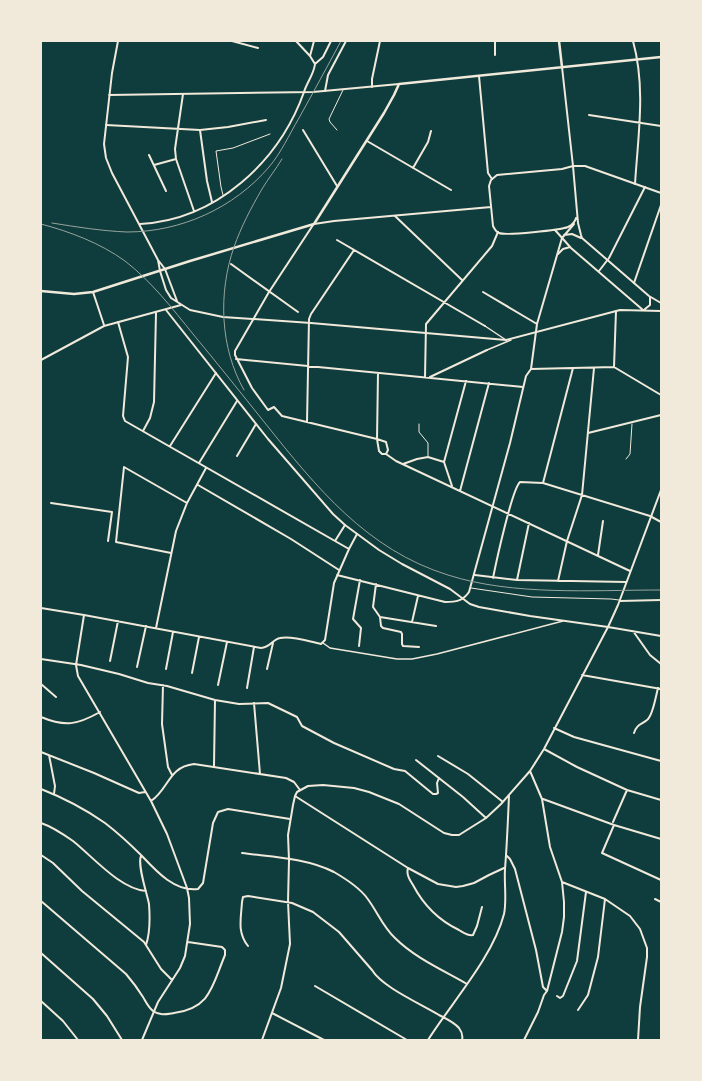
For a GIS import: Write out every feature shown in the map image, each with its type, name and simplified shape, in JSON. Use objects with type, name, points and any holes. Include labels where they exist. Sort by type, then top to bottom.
[{"type":"main road","points":[[559,41],[562,67]]},
{"type":"main road","points":[[41,291],[85,294],[314,224],[367,141],[399,84],[661,57]]},
{"type":"street","points":[[118,41],[109,95],[104,144],[107,164],[158,260],[165,269],[177,301]]},
{"type":"street","points":[[232,41],[258,48]]},
{"type":"street","points":[[296,41],[310,56],[315,64]]},
{"type":"street","points":[[310,56],[314,41]]},
{"type":"street","points":[[140,224],[170,219],[194,211],[223,195],[250,175],[274,149],[295,113],[315,64],[321,59],[331,41]]},
{"type":"street","points":[[325,91],[328,74],[346,41]]},
{"type":"street","points":[[372,87],[372,79],[380,41]]},
{"type":"street","points":[[494,56],[495,41]]},
{"type":"street","points":[[633,41],[638,60],[641,101],[635,184]]},
{"type":"street","points":[[562,67],[578,227],[582,238]]},
{"type":"street","points":[[479,76],[488,173],[492,179]]},
{"type":"street","points":[[109,95],[303,92],[344,90],[399,84]]},
{"type":"street","points":[[183,94],[175,142],[176,159],[194,211]]},
{"type":"street","points":[[589,115],[661,126]]},
{"type":"street","points":[[106,124],[200,130],[228,127],[266,120]]},
{"type":"street","points":[[200,130],[208,187],[212,202]]},
{"type":"street","points":[[303,130],[338,187]]},
{"type":"street","points":[[413,168],[428,142],[431,131]]},
{"type":"street","points":[[367,141],[451,190]]},
{"type":"street","points":[[149,155],[166,191]]},
{"type":"street","points":[[154,165],[176,159]]},
{"type":"street","points":[[575,221],[569,227],[554,230],[503,234],[498,232],[493,226],[489,186],[492,179],[500,175],[562,169],[573,166],[586,166],[661,193]]},
{"type":"street","points":[[599,271],[608,260],[645,188]]},
{"type":"street","points":[[634,283],[661,205]]},
{"type":"street","points":[[386,454],[388,450],[386,442],[282,416],[274,407],[268,410],[252,388],[236,359],[235,351],[252,319],[314,224],[395,215],[492,207]]},
{"type":"street","points":[[395,215],[462,280]]},
{"type":"street","points":[[337,575],[445,602],[458,601],[463,598],[471,588],[526,376],[531,369],[537,324],[562,238],[572,226],[577,216]]},
{"type":"street","points":[[554,230],[571,248],[643,310]]},
{"type":"street","points":[[425,377],[425,332],[427,323],[443,302],[492,246],[498,232]]},
{"type":"street","points":[[564,235],[573,234],[582,238],[634,283],[661,303]]},
{"type":"street","points":[[337,240],[485,326],[506,340]]},
{"type":"street","points":[[558,254],[563,249],[571,248]]},
{"type":"street","points":[[307,422],[308,322],[311,314],[354,250]]},
{"type":"street","points":[[158,260],[160,271],[170,297],[190,310],[223,317],[308,322],[506,340],[616,311],[661,311]]},
{"type":"street","points":[[231,264],[298,312]]},
{"type":"street","points":[[93,292],[104,326]]},
{"type":"street","points":[[483,292],[537,324]]},
{"type":"street","points":[[643,310],[650,305],[650,296]]},
{"type":"street","points":[[41,360],[104,326],[181,305]]},
{"type":"street","points":[[166,310],[256,424],[318,497],[345,525],[402,564],[450,589],[470,604],[479,607],[661,636]]},
{"type":"street","points":[[614,367],[616,311]]},
{"type":"street","points":[[143,430],[150,418],[154,402],[156,313]]},
{"type":"street","points":[[118,322],[128,357],[123,416],[125,421],[349,549]]},
{"type":"street","points":[[428,377],[514,338]]},
{"type":"street","points":[[236,359],[523,387]]},
{"type":"street","points":[[531,369],[614,367],[661,395]]},
{"type":"street","points":[[543,483],[574,368]]},
{"type":"street","points":[[558,582],[567,541],[582,495],[594,368]]},
{"type":"street","points":[[170,446],[216,373]]},
{"type":"street","points":[[378,373],[377,439],[380,452],[396,461],[630,571]]},
{"type":"street","points":[[452,487],[444,462],[466,381]]},
{"type":"street","points":[[460,491],[489,383]]},
{"type":"street","points":[[199,463],[237,400]]},
{"type":"street","points":[[588,432],[661,414]]},
{"type":"street","points":[[237,456],[256,424]]},
{"type":"street","points":[[403,464],[416,459],[428,457],[444,462]]},
{"type":"street","points":[[171,553],[116,542],[124,467],[187,503]]},
{"type":"street","points":[[156,628],[176,531],[187,503],[206,468]]},
{"type":"street","points":[[493,578],[508,514],[518,484],[524,482],[543,483],[650,516],[661,522]]},
{"type":"street","points":[[197,485],[339,570]]},
{"type":"street","points":[[262,1040],[281,988],[290,944],[288,902],[290,860],[288,835],[295,796],[300,790],[308,786],[323,785],[354,788],[369,792],[399,804],[441,832],[452,835],[462,833],[486,818],[530,771],[544,749],[608,627],[620,601],[650,516],[661,490]]},
{"type":"street","points":[[51,503],[112,512],[108,541]]},
{"type":"street","points":[[598,555],[603,521]]},
{"type":"street","points":[[517,580],[529,523]]},
{"type":"street","points":[[335,541],[345,525]]},
{"type":"street","points":[[323,643],[326,640],[334,583],[357,534]]},
{"type":"street","points":[[475,575],[493,578],[558,582],[626,582]]},
{"type":"street","points":[[360,580],[353,617],[354,621],[360,624],[361,628],[360,646]]},
{"type":"street","points":[[376,584],[373,607],[380,617],[381,626],[383,628],[401,632],[402,645],[419,647]]},
{"type":"street","points":[[412,622],[418,595]]},
{"type":"street","points":[[620,601],[661,600]]},
{"type":"street","points":[[41,608],[146,626],[254,647],[265,648],[277,639],[284,637],[323,643],[330,648],[397,659],[412,659],[444,653],[566,620]]},
{"type":"street","points":[[84,615],[76,665],[80,680],[151,802],[167,834],[187,888],[190,909],[188,942],[183,962],[160,998],[142,1040]]},
{"type":"street","points":[[380,617],[436,626]]},
{"type":"street","points":[[110,662],[118,621]]},
{"type":"street","points":[[137,667],[146,626]]},
{"type":"street","points":[[633,631],[650,655],[661,664]]},
{"type":"street","points":[[166,669],[174,632]]},
{"type":"street","points":[[192,673],[199,637]]},
{"type":"street","points":[[218,685],[227,642]]},
{"type":"street","points":[[267,669],[273,642]]},
{"type":"street","points":[[246,688],[254,647]]},
{"type":"street","points":[[41,659],[119,674],[215,700],[239,704],[268,703],[297,717],[302,726],[334,743],[394,769],[403,770],[433,794],[438,793],[437,783],[439,778]]},
{"type":"street","points":[[582,675],[661,689]]},
{"type":"street","points":[[41,684],[56,697]]},
{"type":"street","points":[[162,685],[162,724],[168,767],[172,775]]},
{"type":"street","points":[[634,733],[640,724],[648,720],[658,688]]},
{"type":"street","points":[[214,766],[215,700]]},
{"type":"street","points":[[254,703],[260,774]]},
{"type":"street","points":[[41,718],[58,723],[72,724],[81,722],[100,712]]},
{"type":"street","points":[[554,728],[574,737],[661,762]]},
{"type":"street","points":[[544,749],[577,767],[627,790],[661,800]]},
{"type":"street","points":[[41,752],[139,793],[145,792]]},
{"type":"street","points":[[49,755],[55,786],[54,794]]},
{"type":"street","points":[[438,756],[468,774],[502,802]]},
{"type":"street","points":[[416,760],[486,818]]},
{"type":"street","points":[[151,802],[160,794],[177,770],[191,764],[214,766],[289,779],[294,782],[300,790]]},
{"type":"street","points":[[524,1040],[547,991],[564,923],[562,882],[550,847],[542,799],[530,771]]},
{"type":"street","points":[[41,789],[81,807],[107,824],[162,876],[187,888],[198,889],[203,884],[213,823],[218,812],[232,810],[290,819]]},
{"type":"street","points":[[627,790],[602,853],[661,880]]},
{"type":"street","points":[[428,1040],[467,984],[489,948],[503,916],[505,903],[505,868],[507,856],[509,795]]},
{"type":"street","points":[[295,796],[408,868],[438,884],[456,887],[474,883],[505,868]]},
{"type":"street","points":[[542,799],[661,839]]},
{"type":"street","points":[[41,823],[53,828],[69,838],[104,869],[118,879],[130,886],[146,891]]},
{"type":"street","points":[[242,853],[290,860],[322,868],[346,879],[364,894],[389,932],[400,944],[419,957],[467,984]]},
{"type":"street","points":[[41,855],[53,863],[82,891],[146,945],[161,968],[172,980]]},
{"type":"street","points":[[141,856],[140,865],[149,911],[146,945]]},
{"type":"street","points":[[507,856],[515,869],[536,950],[543,987],[547,991]]},
{"type":"street","points":[[408,868],[407,872],[409,878],[424,904],[442,920],[468,935],[473,935],[482,907]]},
{"type":"street","points":[[562,882],[605,899],[635,921],[642,934],[647,948],[648,958],[640,1007],[638,1040]]},
{"type":"street","points":[[557,996],[560,998],[563,996],[577,961],[586,892]]},
{"type":"street","points":[[248,946],[243,940],[240,932],[243,897],[248,896],[288,902],[306,908],[333,926],[376,976],[460,1029],[462,1040]]},
{"type":"street","points":[[578,1010],[588,995],[598,958],[605,899]]},
{"type":"street","points":[[655,899],[661,902]]},
{"type":"street","points":[[41,900],[126,974],[138,989],[149,1008],[154,1012],[162,1014],[190,1010],[197,1006],[207,996],[225,955],[225,950],[218,946],[188,942]]},
{"type":"street","points":[[41,953],[93,999],[107,1016],[122,1040]]},
{"type":"street","points":[[315,986],[407,1040]]},
{"type":"street","points":[[41,1002],[63,1021],[78,1040]]},
{"type":"street","points":[[272,1013],[324,1040]]},
{"type":"lane","points":[[337,130],[329,119],[344,90]]},
{"type":"lane","points":[[223,195],[216,151],[239,146],[270,134]]},
{"type":"lane","points":[[626,459],[630,454],[632,422]]},
{"type":"lane","points":[[419,424],[419,432],[428,443],[428,457]]},
{"type":"lane","points":[[471,588],[532,597],[611,599],[620,601]]},
{"type":"railway","points":[[52,223],[108,231],[147,231],[167,228],[186,222],[223,206],[255,182],[273,162],[285,144],[341,41]]},
{"type":"railway","points":[[244,390],[236,374],[226,338],[224,320],[225,283],[234,247],[243,225],[262,189],[282,159]]},
{"type":"railway","points":[[41,224],[74,234],[95,243],[125,261],[144,277],[169,305],[284,447],[324,493],[345,514],[392,550],[419,564],[448,575],[473,582],[499,586],[526,589],[580,591],[661,590]]}]
